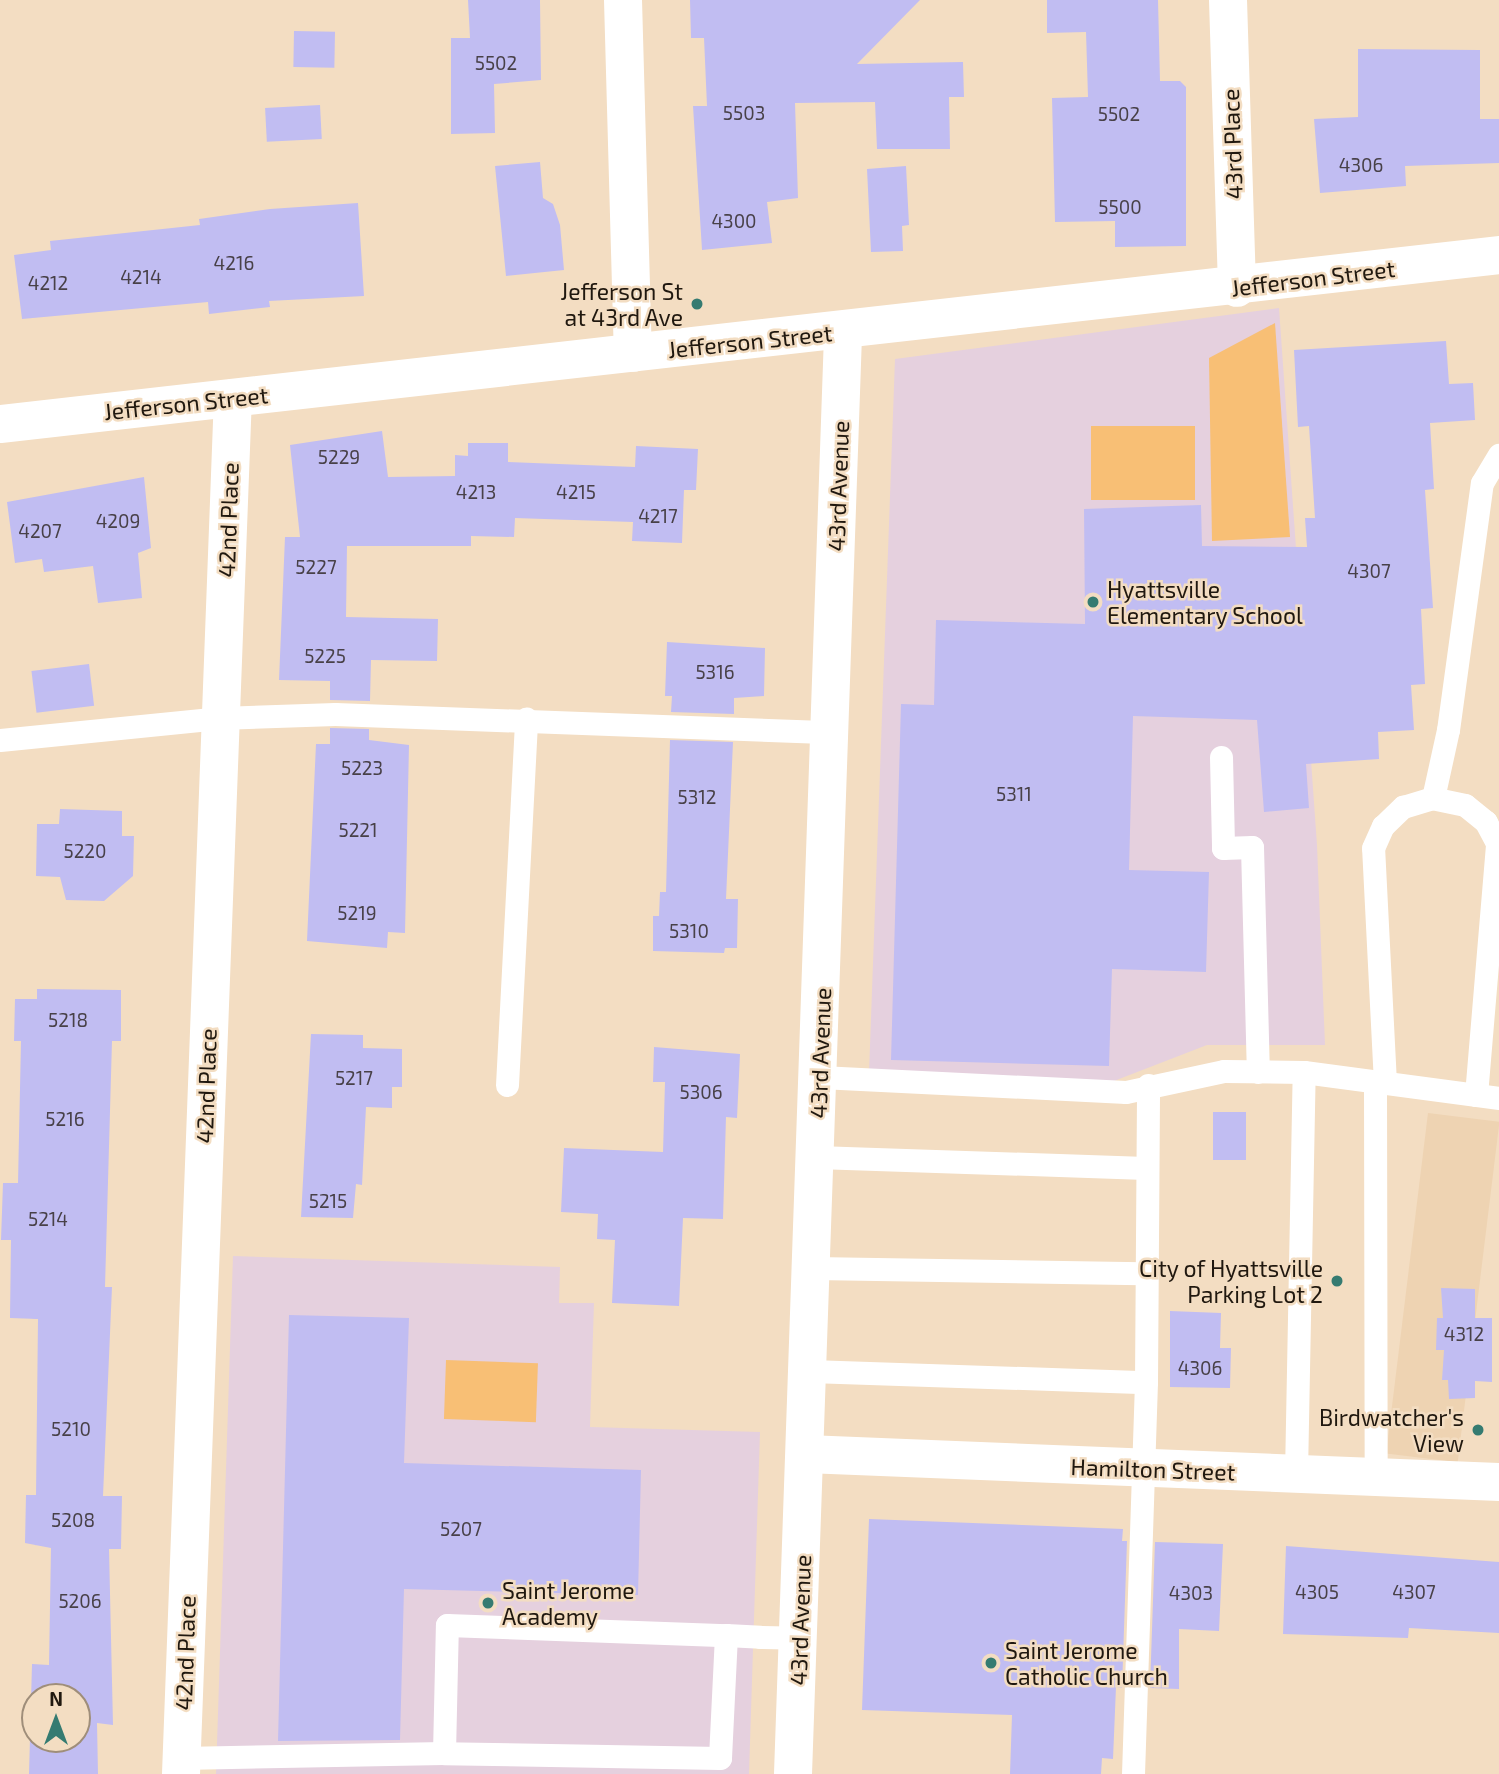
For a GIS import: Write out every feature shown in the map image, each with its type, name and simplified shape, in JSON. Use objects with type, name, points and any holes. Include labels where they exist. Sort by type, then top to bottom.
[{"type":"street","points":[[623,0],[633,353]]},
{"type":"street","name":"43rd Place","points":[[1228,0],[1237,288]]},
{"type":"street","name":"Jefferson Street","points":[[0,424],[1237,288],[1499,255]]},
{"type":"street","name":"43rd Avenue","points":[[793,1774],[810,1371],[843,332]]},
{"type":"street","name":"42nd Place","points":[[181,1766],[233,398]]},
{"type":"street","name":"Hamilton Street","points":[[806,1454],[1499,1482]]},
{"type":"lane","points":[[1433,798],[1448,730],[1482,483],[1499,455]]},
{"type":"lane","points":[[0,740],[219,718],[526,718],[831,732]]},
{"type":"lane","points":[[507,1085],[526,718]]},
{"type":"lane","points":[[1221,757],[1223,848],[1252,847],[1258,1072]]},
{"type":"lane","points":[[1376,1477],[1380,1083],[1373,848],[1383,826],[1403,807],[1433,798],[1465,805],[1486,822],[1497,843],[1476,1095]]},
{"type":"lane","points":[[820,1077],[1126,1092],[1148,1085],[1224,1071],[1304,1072],[1499,1098]]},
{"type":"lane","points":[[1296,1474],[1304,1072]]},
{"type":"lane","points":[[1132,1774],[1146,1382],[1142,1273],[1148,1085]]},
{"type":"lane","points":[[816,1157],[1146,1168]]},
{"type":"lane","points":[[813,1268],[1142,1273]]},
{"type":"lane","points":[[810,1371],[1146,1382]]},
{"type":"lane","points":[[444,1753],[447,1625],[799,1638]]},
{"type":"lane","points":[[181,1766],[444,1753],[720,1758],[726,1635]]},
{"type":"shaded area","name":"Hyattsville Elementary School","points":[[1279,308],[1317,845],[1325,1045],[1207,1045],[1114,1081],[869,1073],[895,359]]},
{"type":"shaded area","points":[[1275,323],[1290,537],[1212,541],[1209,358]]},
{"type":"shaded area","points":[[1091,426],[1195,426],[1195,500],[1091,500]]},
{"type":"shaded area","points":[[1428,1113],[1499,1122],[1458,1462],[1386,1453]]},
{"type":"shaded area","name":"Saint Jerome Academy","points":[[233,1256],[560,1267],[559,1303],[594,1303],[590,1427],[760,1432],[749,1774],[216,1774]]},
{"type":"shaded area","points":[[446,1360],[538,1363],[536,1422],[444,1419]]},
{"type":"building","points":[[468,0],[540,0],[541,80],[494,84],[495,133],[451,134],[451,38],[470,38]]},
{"type":"building","points":[[690,0],[920,0],[857,64],[963,62],[964,97],[949,97],[950,149],[877,149],[875,102],[795,103],[798,198],[767,202],[772,243],[702,250],[693,106],[707,106],[704,38],[691,38]]},
{"type":"building","points":[[1047,0],[1158,0],[1160,81],[1180,81],[1186,87],[1186,246],[1115,247],[1115,221],[1055,222],[1052,98],[1088,97],[1086,32],[1047,33]]},
{"type":"building","points":[[294,31],[335,32],[334,68],[293,67]]},
{"type":"building","points":[[1358,49],[1480,50],[1480,119],[1499,119],[1499,163],[1405,166],[1406,186],[1320,193],[1314,119],[1358,117]]},
{"type":"building","points":[[320,105],[322,139],[267,142],[265,108]]},
{"type":"building","points":[[540,162],[543,198],[553,204],[560,225],[564,270],[506,276],[495,166]]},
{"type":"building","points":[[906,166],[909,225],[902,226],[903,251],[871,252],[867,169]]},
{"type":"building","points":[[358,203],[364,296],[269,301],[270,307],[209,314],[208,302],[22,319],[14,255],[51,250],[50,241],[200,225],[199,219],[270,209]]},
{"type":"building","points":[[1446,341],[1449,384],[1473,383],[1475,420],[1430,423],[1434,489],[1425,490],[1433,608],[1421,609],[1425,684],[1411,685],[1414,730],[1378,732],[1379,759],[1306,764],[1309,808],[1264,812],[1257,720],[1133,716],[1129,870],[1209,872],[1206,972],[1112,969],[1109,1066],[891,1060],[901,704],[934,705],[936,620],[1085,624],[1084,509],[1201,505],[1202,546],[1307,547],[1305,518],[1315,518],[1309,426],[1298,427],[1294,350]]},
{"type":"building","points":[[382,431],[388,477],[455,476],[455,455],[468,456],[468,443],[508,443],[508,462],[635,467],[636,446],[698,449],[696,490],[684,490],[682,543],[632,541],[633,522],[515,518],[514,537],[471,536],[471,546],[347,546],[346,617],[438,619],[437,661],[371,660],[370,701],[330,700],[330,681],[279,680],[285,537],[300,537],[290,445]]},
{"type":"building","points":[[144,477],[151,548],[138,553],[142,598],[98,603],[93,566],[44,572],[42,559],[15,563],[7,502]]},
{"type":"building","points":[[667,642],[765,648],[764,696],[734,698],[734,714],[671,712],[672,696],[665,696]]},
{"type":"building","points":[[89,664],[94,706],[37,713],[31,671]]},
{"type":"building","points":[[330,728],[369,729],[369,740],[409,745],[405,933],[388,932],[387,948],[307,941],[316,744],[330,744]]},
{"type":"building","points":[[670,740],[733,742],[726,899],[738,899],[737,948],[725,948],[724,953],[653,951],[653,916],[659,916],[660,892],[666,892]]},
{"type":"building","points":[[60,809],[122,811],[122,836],[134,836],[133,876],[104,901],[66,900],[60,877],[36,876],[37,824],[59,824]]},
{"type":"building","points":[[37,989],[121,990],[121,1041],[112,1041],[105,1287],[112,1287],[103,1496],[122,1496],[121,1549],[109,1549],[113,1725],[97,1723],[98,1774],[29,1774],[30,1753],[91,1753],[91,1683],[31,1683],[32,1664],[49,1665],[51,1548],[25,1543],[26,1495],[36,1495],[38,1319],[10,1318],[11,1240],[1,1240],[3,1183],[18,1183],[21,1041],[14,1041],[15,999],[37,999]]},
{"type":"building","points":[[311,1034],[363,1035],[363,1048],[402,1049],[402,1087],[392,1087],[392,1108],[366,1107],[362,1185],[356,1184],[353,1218],[301,1217]]},
{"type":"building","points":[[654,1047],[740,1054],[737,1118],[726,1117],[723,1219],[683,1218],[679,1306],[612,1303],[615,1240],[597,1239],[598,1214],[561,1212],[564,1148],[663,1152],[665,1082],[653,1082]]},
{"type":"building","points":[[1213,1112],[1246,1112],[1246,1160],[1213,1160]]},
{"type":"building","points":[[1441,1288],[1475,1289],[1475,1318],[1492,1318],[1492,1382],[1475,1381],[1475,1398],[1449,1399],[1448,1380],[1442,1380],[1444,1350],[1436,1350],[1437,1318],[1443,1318]]},
{"type":"building","points":[[1170,1311],[1221,1313],[1220,1348],[1231,1348],[1230,1388],[1170,1387]]},
{"type":"building","points":[[289,1315],[409,1318],[404,1463],[641,1470],[638,1595],[404,1589],[400,1740],[278,1741]]},
{"type":"building","name":"Saint Jerome Catholic Church","points":[[869,1519],[1123,1529],[1122,1541],[1127,1541],[1122,1688],[1116,1687],[1113,1759],[1102,1758],[1101,1774],[1010,1774],[1012,1715],[862,1710]]},
{"type":"building","points":[[1155,1542],[1223,1544],[1219,1631],[1179,1629],[1179,1689],[1150,1688]]},
{"type":"building","points":[[1286,1546],[1499,1562],[1499,1633],[1409,1628],[1408,1638],[1283,1634]]},
{"type":"place","name":"Jefferson St at 43rd Ave","points":[[697,304]]},
{"type":"place","name":"Hyattsville Elementary School","points":[[1093,602]]},
{"type":"place","name":"City of Hyattsville Parking Lot 2","points":[[1337,1281]]},
{"type":"place","name":"Birdwatcher's View","points":[[1478,1430]]},
{"type":"place","name":"Saint Jerome Academy","points":[[488,1603]]},
{"type":"place","name":"Saint Jerome Catholic Church","points":[[991,1663]]}]
